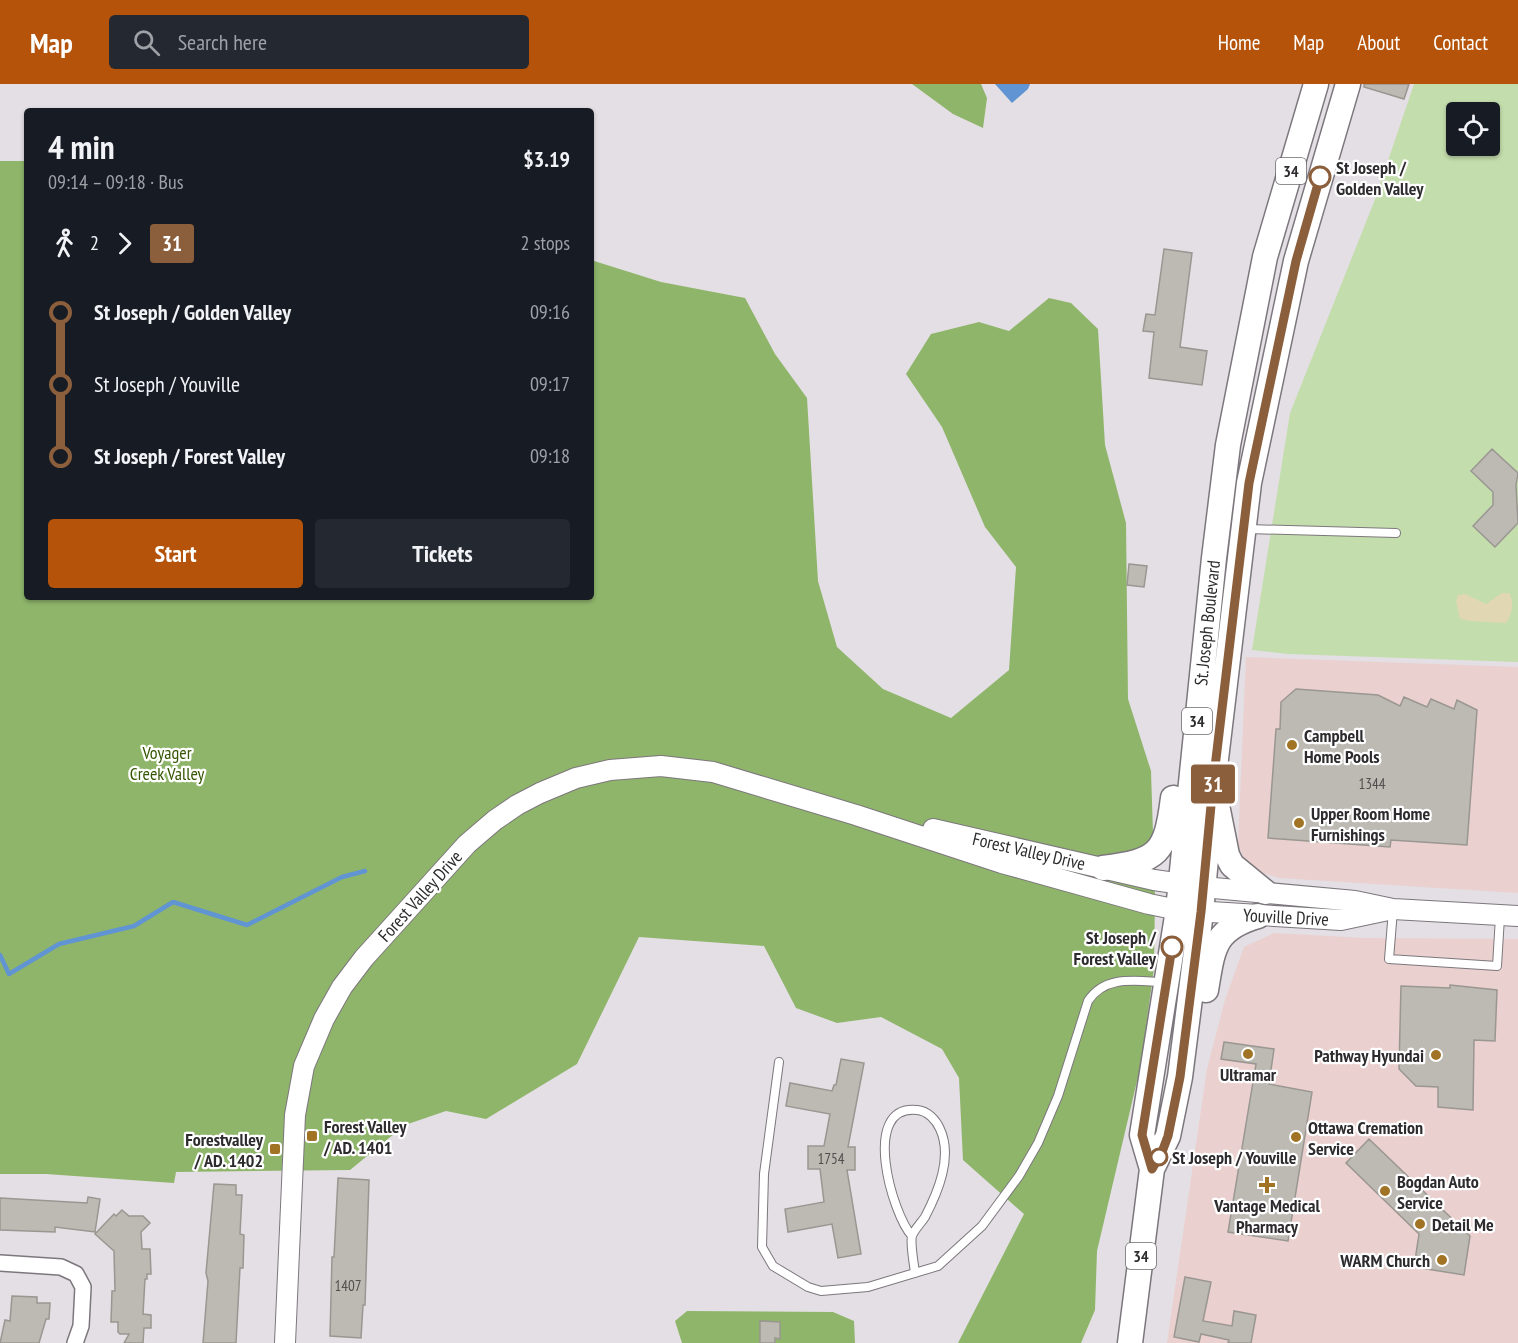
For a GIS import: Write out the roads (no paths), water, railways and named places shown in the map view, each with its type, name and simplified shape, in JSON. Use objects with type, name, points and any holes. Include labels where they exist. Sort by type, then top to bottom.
[{"type":"main road","name":"St. Joseph Boulevard","points":[[1191,886],[1213,784],[1243,529],[1281,259],[1316,84]]},
{"type":"main road","name":"St. Joseph Boulevard","points":[[1130,1343],[1152,1169],[1168,1136],[1180,1077],[1189,911],[1214,558],[1228,445],[1281,259],[1348,84]]},
{"type":"main road","points":[[1103,868],[1128,865],[1148,859],[1155,854],[1170,828],[1212,478],[1228,445]]},
{"type":"main road","points":[[1213,784],[1227,855],[1232,865],[1265,892]]},
{"type":"main road","name":"St. Joseph Boulevard","points":[[1152,1169],[1142,1135],[1167,983],[1189,911]]},
{"type":"main road","points":[[1180,1077],[1195,1051],[1213,951],[1223,934],[1241,921],[1258,916]]},
{"type":"street","name":"Forest Valley Drive","points":[[285,1343],[295,1115],[304,1066],[313,1042],[342,987],[364,957],[467,844],[495,820],[540,793],[576,778],[627,768],[661,766],[713,772],[856,815],[1002,863],[1149,904],[1189,911]]},
{"type":"street","name":"Forest Valley Drive","points":[[856,815],[923,826],[1191,886]]},
{"type":"street","name":"Youville Drive","points":[[1191,886],[1355,901],[1393,909],[1509,915]]},
{"type":"street","name":"Youville Drive","points":[[1189,911],[1341,920],[1393,909]]},
{"type":"street","points":[[0,1263],[61,1267],[76,1274],[83,1287],[81,1326],[75,1343]]},
{"type":"lane","points":[[1243,529],[1396,533]]},
{"type":"lane","points":[[1393,909],[1389,959],[1497,966],[1509,915]]},
{"type":"lane","points":[[779,1062],[764,1174],[762,1247],[773,1266],[796,1281],[821,1291],[868,1287],[939,1266],[982,1226],[1019,1176],[1038,1143],[1058,1096],[1088,1000],[1094,991],[1102,985],[1121,981],[1167,983]]},
{"type":"lane","points":[[912,1236],[926,1215],[945,1160],[942,1133],[937,1122],[928,1113],[919,1110],[907,1110],[898,1114],[885,1134],[884,1146],[894,1199],[905,1228],[912,1236],[915,1273]]},
{"type":"water","points":[[995,84],[1030,84],[1028,89],[1012,103]]},
{"type":"waterway","points":[[0,955],[9,974],[59,944],[134,926],[173,902],[247,925],[342,877],[365,871]]},
{"type":"place","name":"St Joseph / Golden Valley","points":[[1320,177]]},
{"type":"place","name":"Campbell Home Pools","points":[[1292,745]]},
{"type":"place","name":"Upper Room Home Furnishings","points":[[1299,823]]},
{"type":"place","name":"St Joseph / Forest Valley","points":[[1172,947]]},
{"type":"place","name":"Ultramar","points":[[1248,1054]]},
{"type":"place","name":"Pathway Hyundai","points":[[1436,1055]]},
{"type":"place","name":"Forest Valley / AD. 1401","points":[[312,1136]]},
{"type":"place","name":"Ottawa Cremation Service","points":[[1296,1137]]},
{"type":"place","name":"Forestvalley / AD. 1402","points":[[275,1149]]},
{"type":"place","name":"St Joseph / Youville","points":[[1159,1157]]},
{"type":"place","name":"Vantage Medical Pharmacy","points":[[1267,1185]]},
{"type":"place","name":"Bogdan Auto Service","points":[[1385,1191]]},
{"type":"place","name":"Detail Me","points":[[1420,1224]]},
{"type":"place","name":"WARM Church","points":[[1442,1260]]},
{"type":"park label","name":"Voyager Creek Valley","points":[[167,762]]}]
